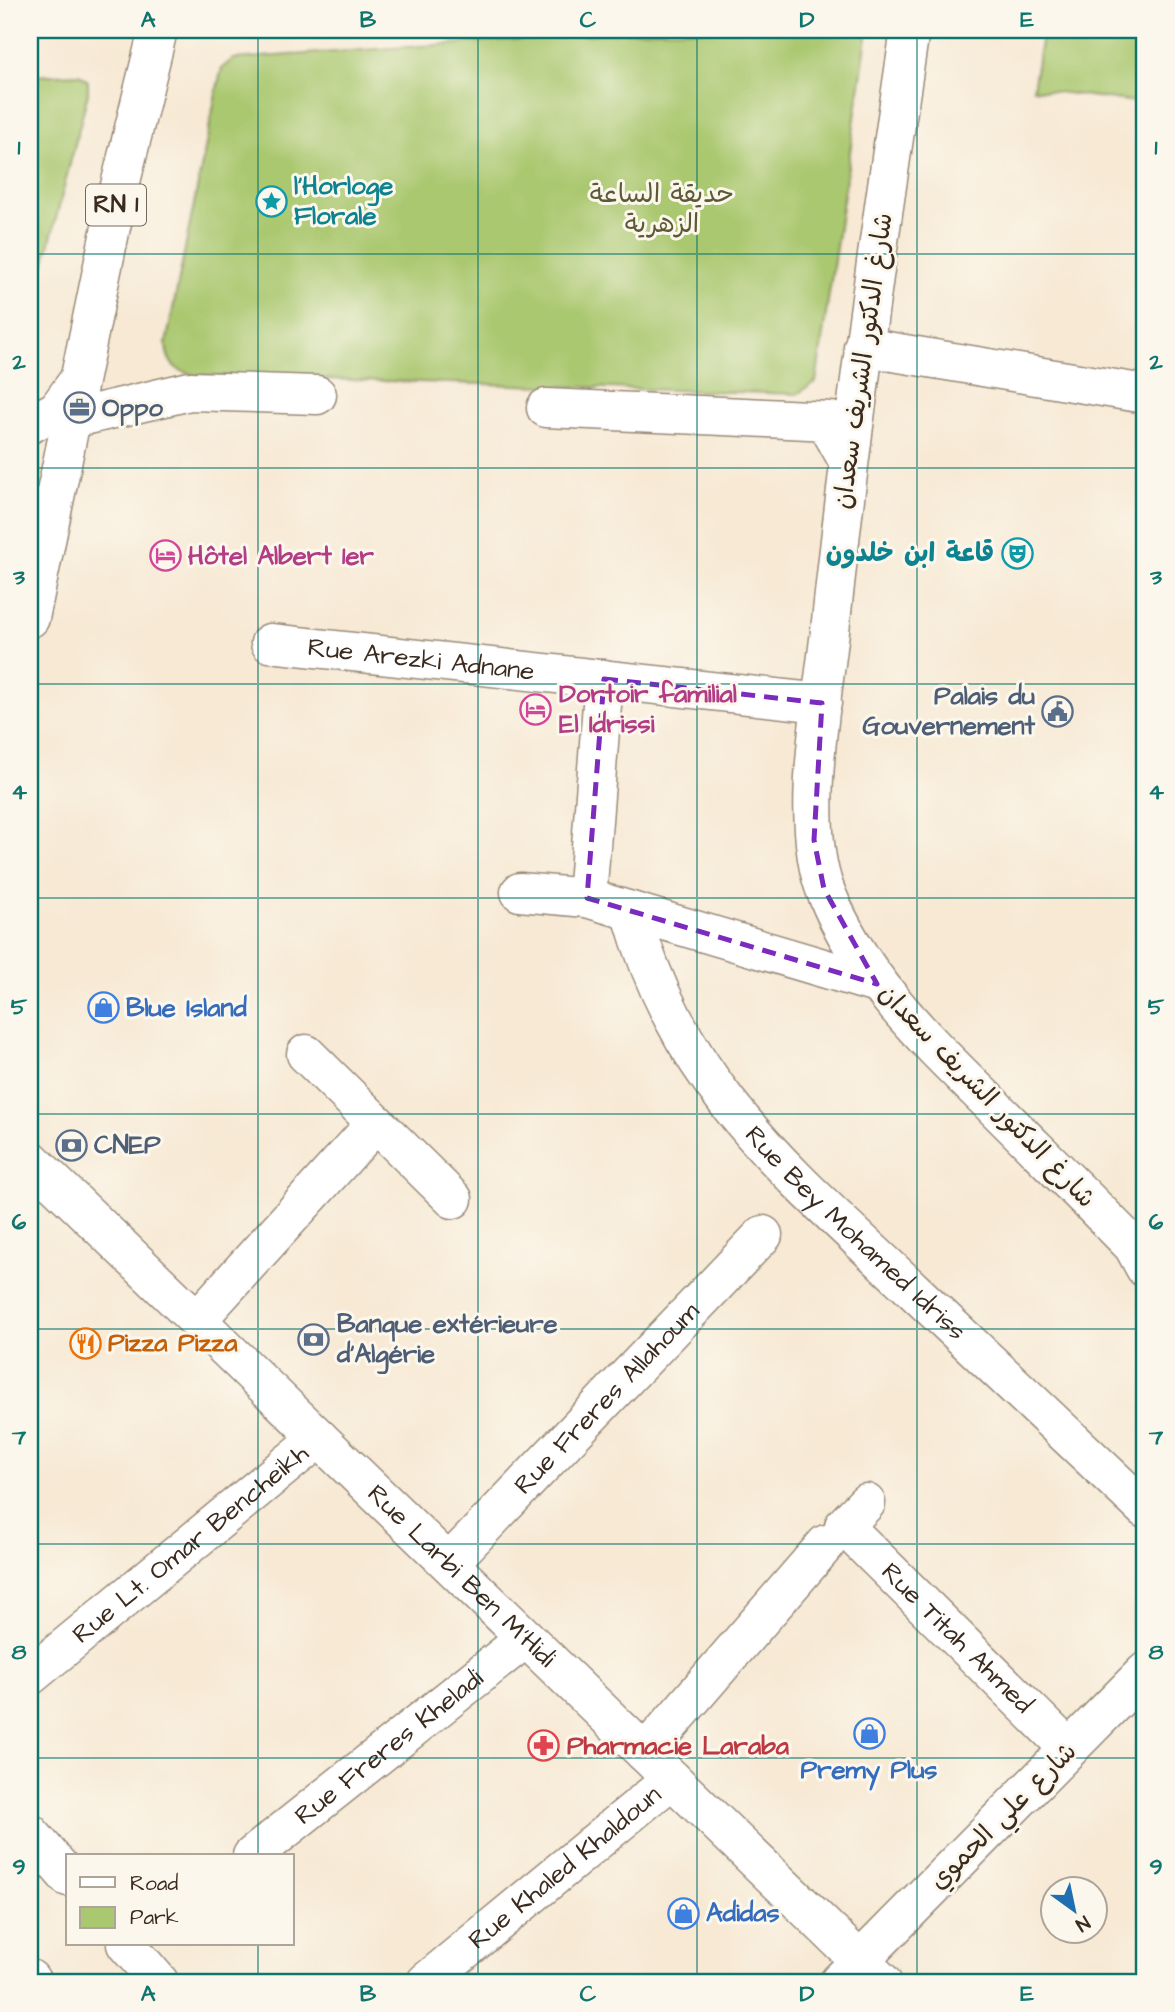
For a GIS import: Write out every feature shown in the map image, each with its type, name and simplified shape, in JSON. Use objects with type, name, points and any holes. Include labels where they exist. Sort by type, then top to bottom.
[{"type":"street","name":"RN 1","points":[[30,424],[57,410],[78,381],[158,30]]},
{"type":"street","name":"شارغ الدكتور الشريف سعدان","points":[[910,30],[848,461],[822,703],[814,840],[824,889],[844,932],[877,984],[943,1057],[1141,1254]]},
{"type":"street","points":[[863,347],[1145,394]]},
{"type":"street","points":[[30,618],[78,381]]},
{"type":"street","points":[[71,419],[190,391],[317,395]]},
{"type":"street","points":[[546,408],[831,421],[831,431],[848,461]]},
{"type":"street","name":"Rue Arezki Adnane","points":[[270,643],[822,703]]},
{"type":"street","points":[[587,898],[604,679]]},
{"type":"street","points":[[520,892],[587,898],[877,984]]},
{"type":"street","name":"Rue Bey Mohamed Idriss","points":[[631,911],[654,984],[671,1019],[729,1108],[805,1189],[1145,1509]]},
{"type":"street","points":[[306,1054],[453,1199]]},
{"type":"street","points":[[197,1320],[376,1123]]},
{"type":"street","name":"Rue Larbi Ben M'Hidi","points":[[34,1169],[197,1320],[658,1766],[860,1975]]},
{"type":"street","name":"Rue Freres Allahoum","points":[[449,1563],[763,1235]]},
{"type":"street","name":"Rue Lt. Omar Bencheikh","points":[[30,1676],[319,1438]]},
{"type":"street","name":"Rue Titah Ahmed","points":[[846,1524],[1069,1749]]},
{"type":"street","name":"Rue Khaled Khaldoun","points":[[426,1982],[658,1766],[846,1524]]},
{"type":"street","name":"Rue Freres Kheladi","points":[[256,1854],[526,1638]]},
{"type":"street","name":"شارع علي الحموي","points":[[860,1975],[1069,1749],[1145,1672]]},
{"type":"street","points":[[30,1833],[66,1875]]},
{"type":"street","points":[[134,1946],[159,1982]]},
{"type":"highlighted area","points":[[604,679],[822,703],[814,840],[824,889],[877,984],[587,898]]},
{"type":"green space","name":"حديقة الساعة الزهرية","points":[[657,30],[868,30],[816,382],[797,394],[194,375],[182,371],[170,361],[166,344],[218,84],[222,68],[233,59]]},
{"type":"green space","points":[[1043,30],[1145,30],[1145,103],[1033,89]]},
{"type":"green space","points":[[79,74],[88,81],[88,93],[30,320],[30,76]]},
{"type":"place","name":"l'Horloge Florale","points":[[271,201]]},
{"type":"place","name":"Oppo","points":[[79,408]]},
{"type":"place","name":"قاعة ابن خلدون","points":[[1017,553]]},
{"type":"place","name":"Hôtel Albert 1er","points":[[165,556]]},
{"type":"place","name":"Dortoir familial El Idrissi","points":[[536,709]]},
{"type":"place","name":"Palais du Gouvernement","points":[[1058,711]]},
{"type":"place","name":"Blue Island","points":[[103,1008]]},
{"type":"place","name":"CNEP","points":[[71,1145]]},
{"type":"place","name":"Banque extérieure d'Algérie","points":[[314,1339]]},
{"type":"place","name":"Pizza Pizza","points":[[85,1343]]},
{"type":"place","name":"Premy Plus","points":[[869,1734]]},
{"type":"place","name":"Pharmacie Laraba","points":[[544,1746]]},
{"type":"place","name":"Adidas","points":[[683,1913]]}]
